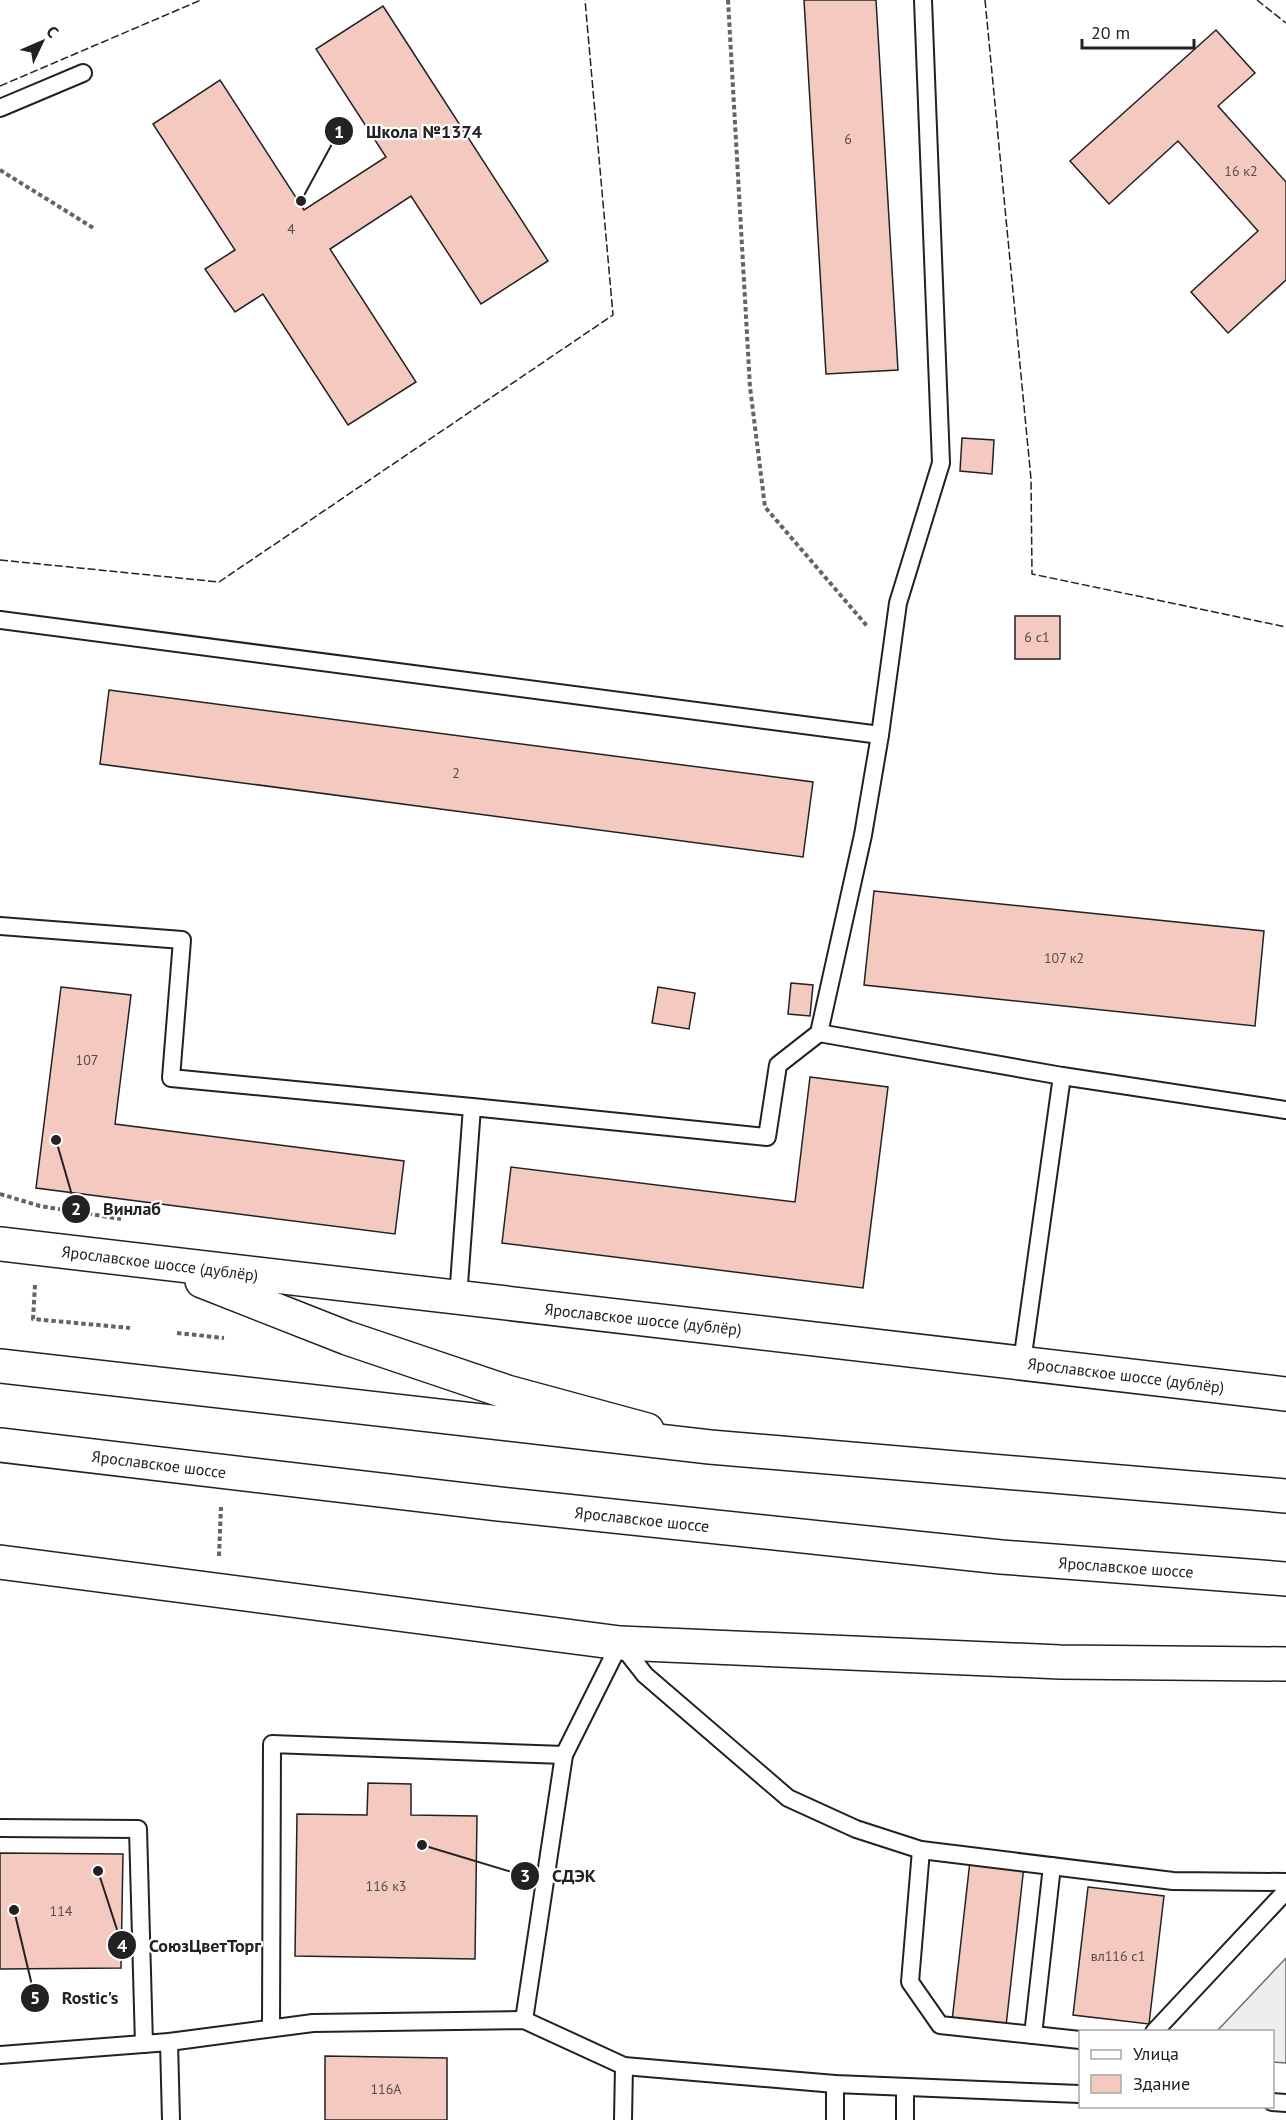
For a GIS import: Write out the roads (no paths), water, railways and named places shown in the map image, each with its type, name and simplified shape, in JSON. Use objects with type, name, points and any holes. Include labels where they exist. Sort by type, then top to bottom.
[{"type":"street","name":"Ярославское шоссе (дублёр)","points":[[0,1244],[1286,1394]]},
{"type":"street","points":[[161,1264],[347,1338],[507,1392],[710,1447]]},
{"type":"street","points":[[0,1366],[710,1447],[1286,1496]]},
{"type":"street","name":"Ярославское шоссе","points":[[0,1445],[499,1504],[966,1553],[1286,1579]]},
{"type":"street","points":[[0,1562],[620,1643],[1060,1662],[1286,1664]]},
{"type":"lane","points":[[0,926],[182,940],[171,1078],[767,1137],[778,1065],[819,1033],[862,835],[880,735],[898,603],[941,463],[923,0]]},
{"type":"lane","points":[[0,108],[83,73]]},
{"type":"lane","points":[[0,620],[880,735]]},
{"type":"lane","points":[[819,1033],[1062,1076],[1286,1110]]},
{"type":"lane","points":[[1022,1362],[1062,1076]]},
{"type":"lane","points":[[458,1298],[472,1107]]},
{"type":"lane","points":[[524,2020],[564,1755],[620,1643],[645,1675],[788,1798],[856,1829],[921,1850],[1173,1881],[1286,1882]]},
{"type":"lane","points":[[271,2028],[272,1744],[564,1755]]},
{"type":"lane","points":[[0,1828],[138,1829],[144,2044]]},
{"type":"lane","points":[[921,1850],[910,1982],[940,2025],[1079,2040]]},
{"type":"lane","points":[[1033,2035],[1052,1866]]},
{"type":"lane","points":[[1155,2030],[1286,1891]]},
{"type":"lane","points":[[0,2055],[169,2042],[313,2023],[524,2020],[624,2066],[835,2084],[1079,2094]]},
{"type":"lane","points":[[169,2042],[171,2120]]},
{"type":"lane","points":[[623,2120],[624,2066]]},
{"type":"lane","points":[[835,2084],[835,2120]]},
{"type":"lane","points":[[905,2087],[905,2120]]},
{"type":"place","name":"Школа №1374","points":[[301,201]]},
{"type":"place","name":"Винлаб","points":[[56,1140]]},
{"type":"place","name":"СДЭК","points":[[422,1845]]},
{"type":"place","name":"СоюзЦветТорг","points":[[98,1871]]},
{"type":"place","name":"Rostic's","points":[[14,1910]]}]
